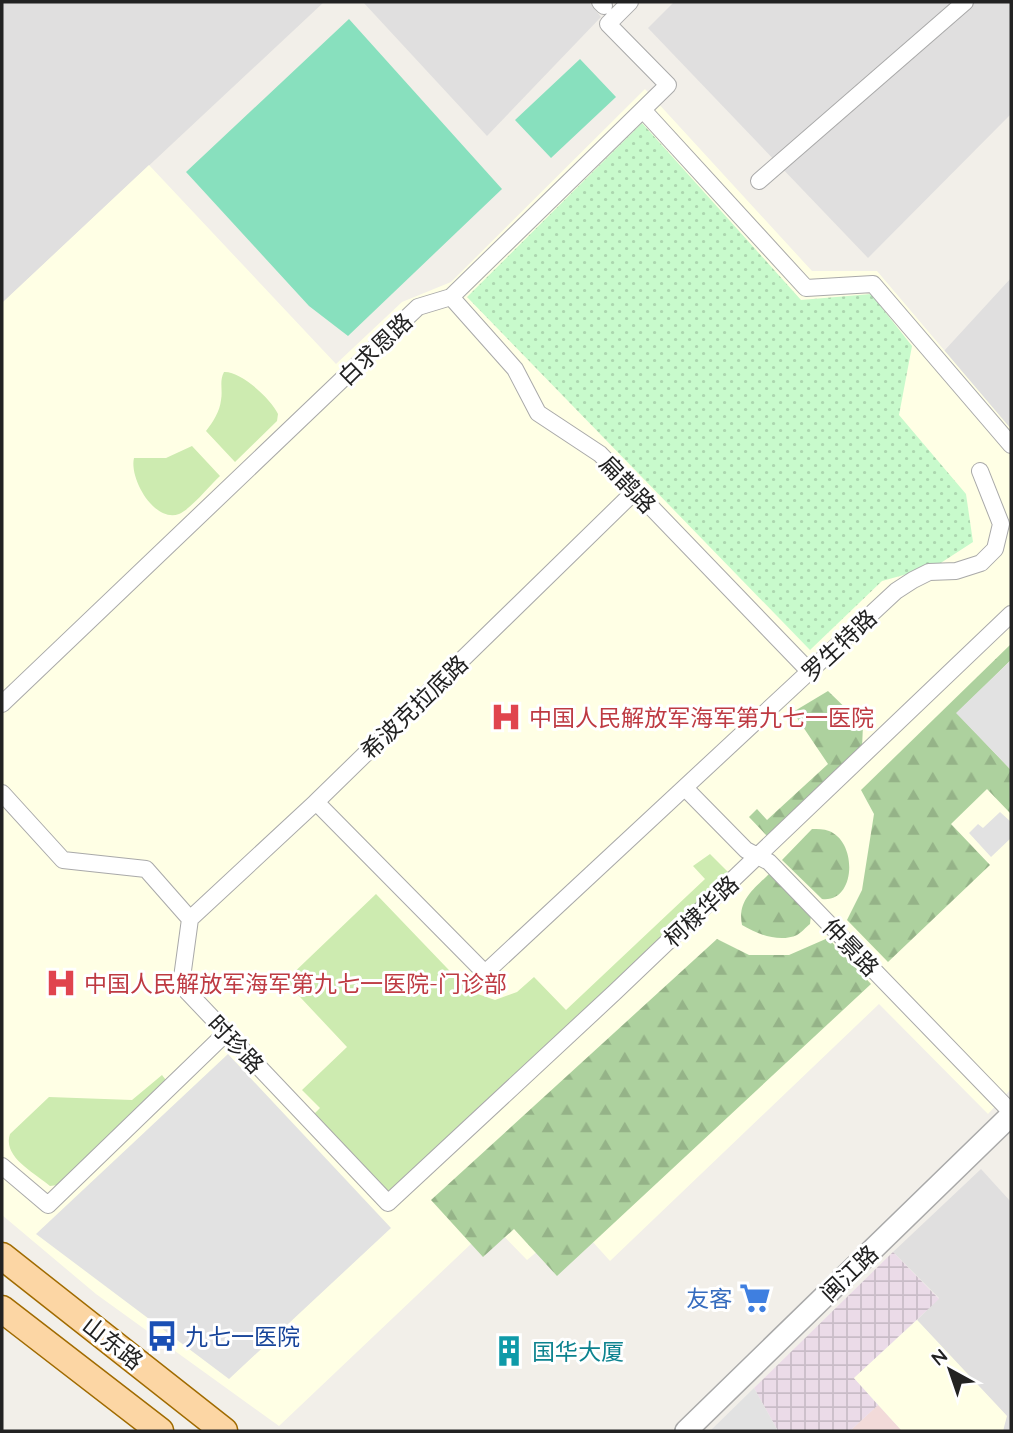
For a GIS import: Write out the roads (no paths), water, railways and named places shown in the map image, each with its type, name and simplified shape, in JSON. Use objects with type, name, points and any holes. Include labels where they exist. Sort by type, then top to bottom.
[{"type":"main road","name":"山东路","points":[[2,1256],[224,1431]]},
{"type":"main road","name":"山东路","points":[[2,1309],[160,1431]]},
{"type":"street","name":"白求恩路","points":[[2,704],[418,307],[451,297],[668,85],[608,24],[630,2]]},
{"type":"street","points":[[759,181],[965,2]]},
{"type":"street","points":[[643,110],[806,288],[873,284],[1011,445]]},
{"type":"street","name":"扁鹊路","points":[[451,297],[515,369],[538,414],[600,454],[810,672]]},
{"type":"street","name":"罗生特路","points":[[316,803],[485,973],[896,592],[929,572],[956,571],[981,563],[995,549],[1001,524],[980,471]]},
{"type":"street","name":"希波克拉底路","points":[[190,919],[316,803],[635,491]]},
{"type":"street","name":"柯棣华路","points":[[388,1203],[758,857],[1011,614]]},
{"type":"street","name":"仲景路","points":[[686,789],[746,850],[769,862],[1011,1113]]},
{"type":"street","points":[[2,793],[63,860],[146,869],[190,919]]},
{"type":"street","name":"时珍路","points":[[190,919],[181,985],[388,1203]]},
{"type":"street","points":[[2,1166],[48,1205],[226,1033]]},
{"type":"street","name":"闽江路","points":[[686,1431],[1011,1113]]},
{"type":"place","name":"中国人民解放军海军第九七一医院","points":[[506,717]]},
{"type":"place","name":"中国人民解放军海军第九七一医院-门诊部","points":[[61,983]]},
{"type":"place","name":"友客","points":[[755,1298]]},
{"type":"place","name":"九七一医院","points":[[162,1336]]},
{"type":"place","name":"国华大厦","points":[[509,1351]]}]
